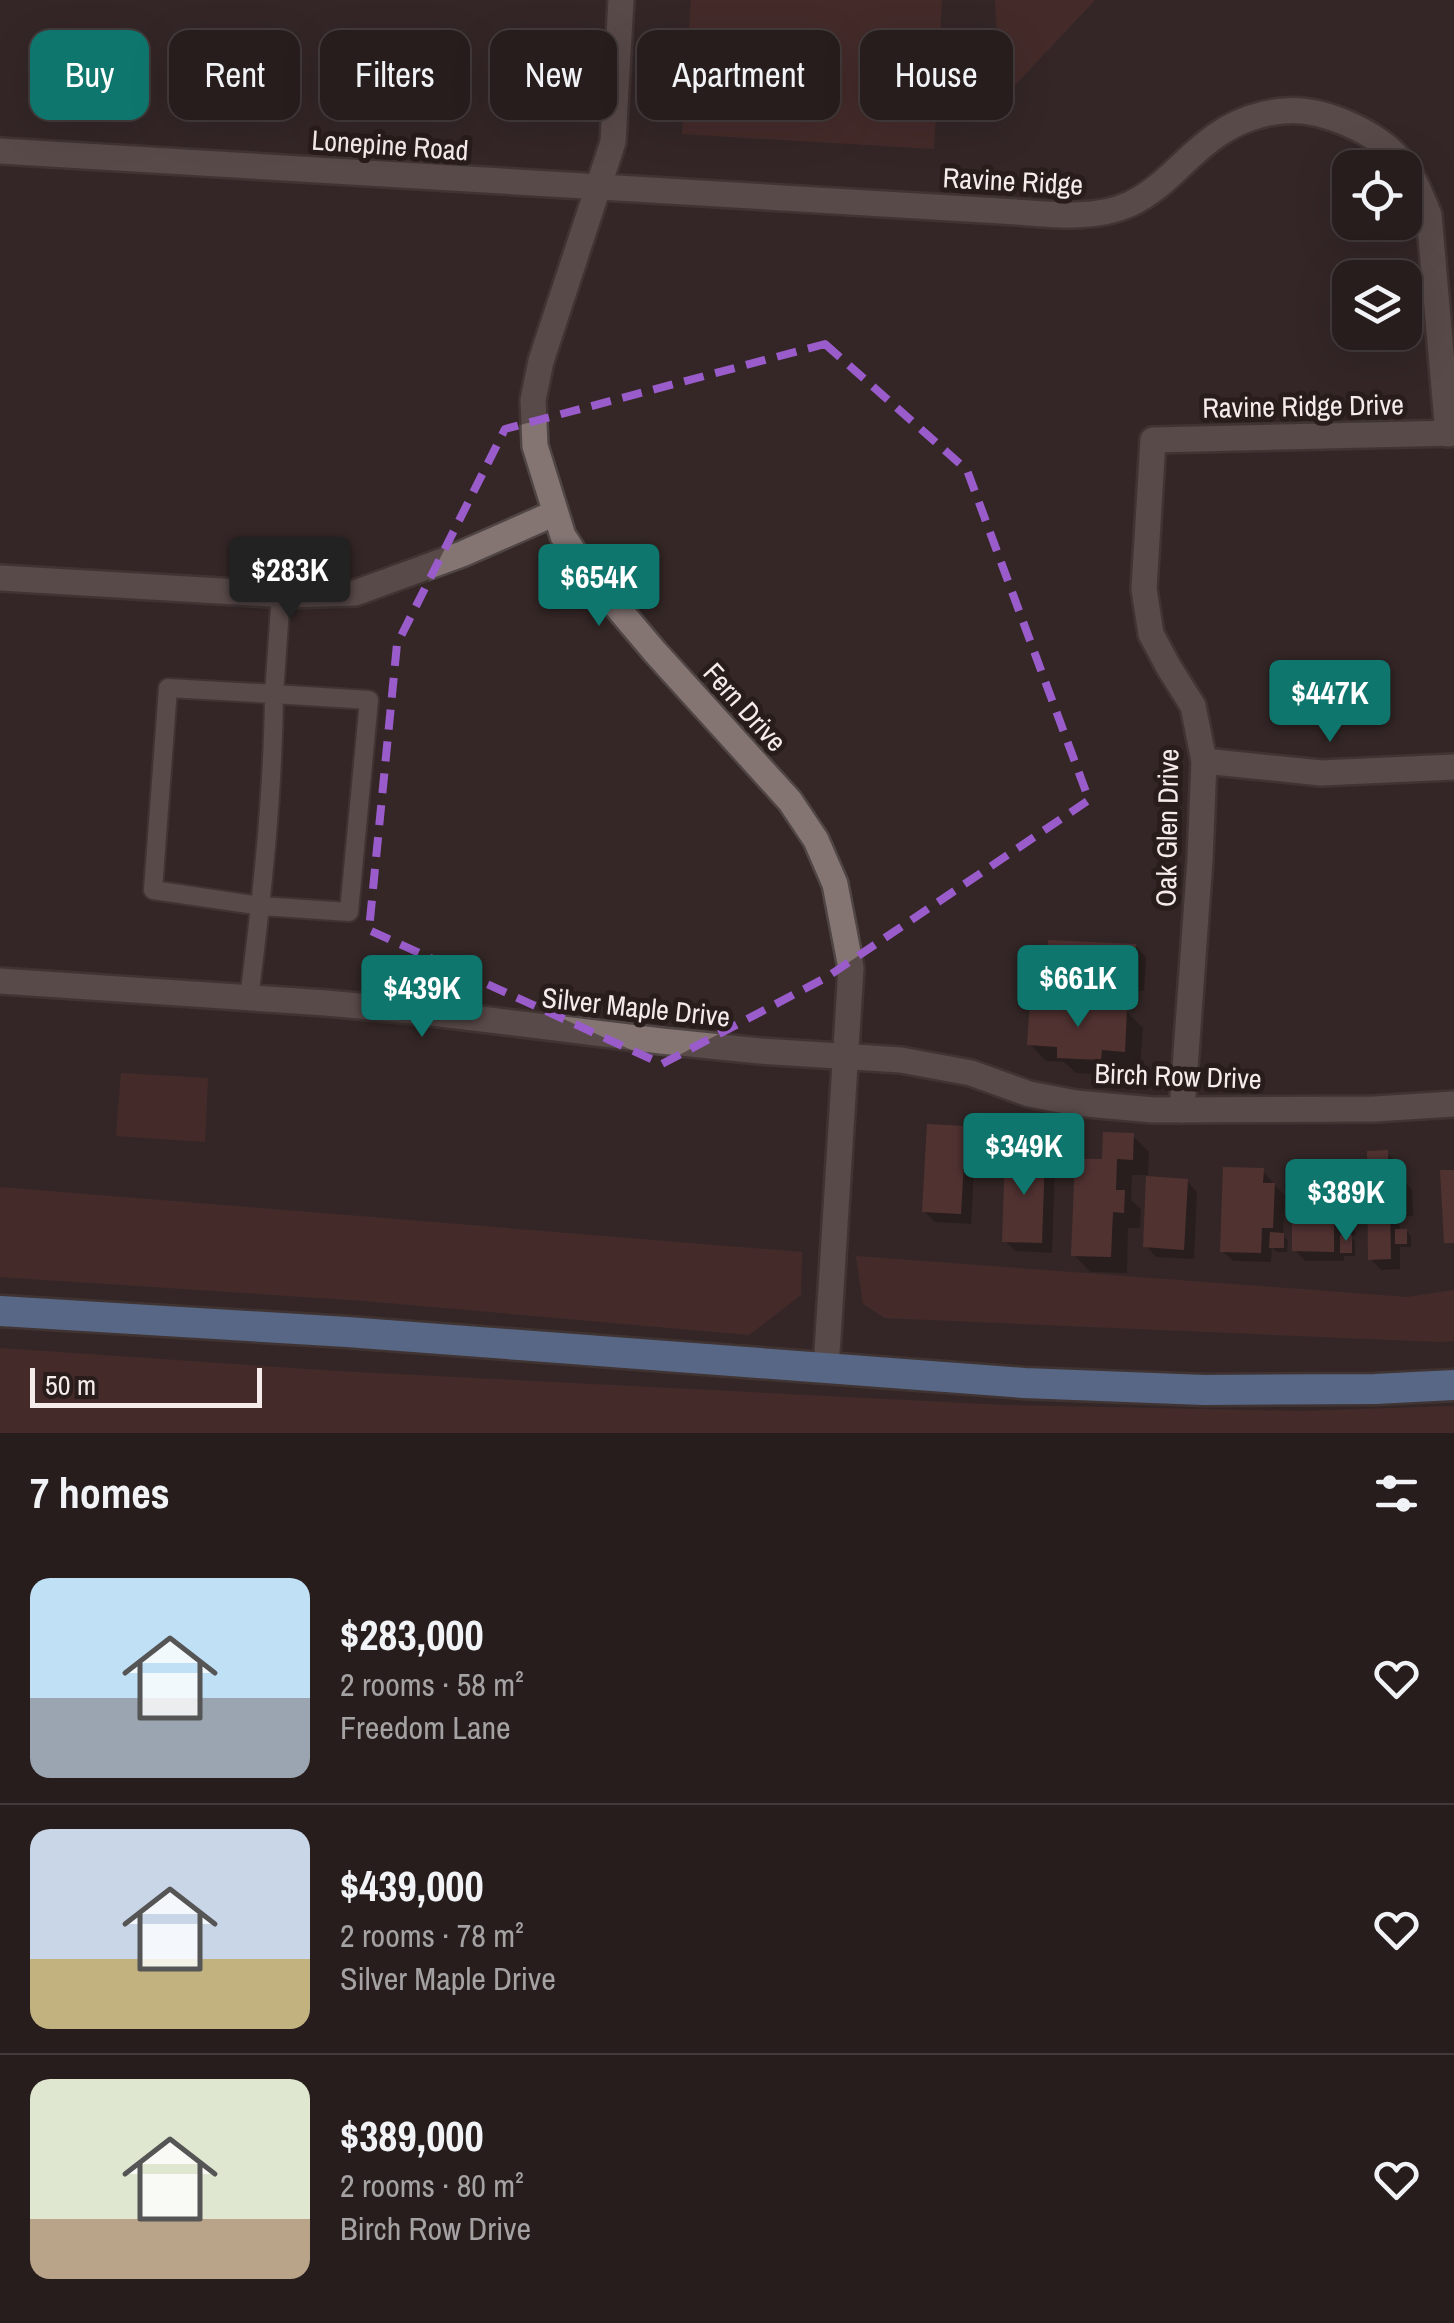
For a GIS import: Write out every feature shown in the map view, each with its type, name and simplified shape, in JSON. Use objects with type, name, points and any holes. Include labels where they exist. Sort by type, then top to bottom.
[{"type":"highway","points":[[0,1311],[347,1332],[1024,1383],[1204,1390],[1454,1385]]},
{"type":"street","name":"Fern Drive","points":[[621,0],[613,142],[551,328],[532,400],[535,446],[564,536],[585,570],[790,801],[816,840],[835,884],[851,968],[826,1369]]},
{"type":"street","name":"Ravine Ridge","points":[[598,188],[1097,214],[1128,205],[1153,190],[1196,150],[1256,116],[1286,110],[1317,114],[1350,124],[1378,141],[1399,158],[1416,183],[1429,215],[1451,433]]},
{"type":"street","name":"Lonepine Road","points":[[0,150],[598,188]]},
{"type":"street","name":"Ravine Ridge Drive","points":[[1154,440],[1451,433]]},
{"type":"street","name":"Oak Glen Drive","points":[[1154,440],[1144,589],[1152,634],[1193,706],[1204,761],[1182,1110]]},
{"type":"street","points":[[0,578],[281,594],[355,593],[462,554],[555,513]]},
{"type":"street","points":[[1204,761],[1321,773],[1454,768]]},
{"type":"street","name":"Silver Maple Drive","points":[[0,981],[424,1012],[661,1041],[846,1056]]},
{"type":"street","name":"Birch Row Drive","points":[[846,1056],[901,1060],[971,1073],[1029,1094],[1076,1103],[1153,1110],[1454,1104]]},
{"type":"lane","points":[[249,998],[272,768],[281,594]]},
{"type":"lane","points":[[168,688],[274,694],[368,700],[349,912],[260,906],[152,890],[168,688]]},
{"type":"highlighted area","points":[[825,344],[967,470],[1089,800],[827,977],[662,1064],[369,930],[397,644],[505,429]]},
{"type":"shaded area","points":[[691,0],[942,0],[940,30],[860,30],[860,120],[936,120],[934,149],[682,134],[683,120],[840,120],[840,30],[689,30]]},
{"type":"shaded area","points":[[995,0],[1095,0],[1013,87],[1013,30],[997,30]]},
{"type":"shaded area","points":[[121,1073],[208,1078],[205,1142],[116,1136]]},
{"type":"shaded area","points":[[0,1187],[802,1252],[801,1295],[749,1335],[365,1301],[0,1277]]},
{"type":"shaded area","points":[[856,1256],[1407,1297],[1454,1290],[1454,1341],[885,1318],[863,1304]]},
{"type":"shaded area","points":[[0,1348],[336,1371],[1004,1405],[1302,1411],[1454,1406],[1454,1433],[0,1433]]},
{"type":"building","points":[[1048,940],[1136,944],[1134,981],[1064,978],[1065,961],[1047,960]]},
{"type":"building","points":[[1030,1004],[1127,1009],[1125,1052],[1102,1050],[1101,1060],[1057,1058],[1057,1047],[1027,1045]]},
{"type":"building","points":[[927,1124],[966,1126],[961,1214],[922,1212]]},
{"type":"building","points":[[1103,1132],[1134,1133],[1133,1160],[1117,1159],[1116,1190],[1125,1190],[1124,1213],[1113,1212],[1111,1257],[1071,1256],[1075,1159],[1102,1159]]},
{"type":"building","points":[[1388,1150],[1389,1176],[1403,1176],[1403,1206],[1390,1207],[1391,1259],[1368,1260],[1367,1151]]},
{"type":"building","points":[[1005,1154],[1045,1155],[1042,1243],[1002,1242]]},
{"type":"building","points":[[1223,1167],[1264,1168],[1263,1183],[1275,1183],[1273,1228],[1262,1228],[1261,1253],[1220,1252]]},
{"type":"building","points":[[1292,1168],[1334,1169],[1334,1182],[1346,1182],[1346,1225],[1334,1225],[1334,1252],[1292,1251]]},
{"type":"building","points":[[1440,1170],[1454,1170],[1454,1243],[1444,1243]]},
{"type":"building","points":[[1146,1176],[1188,1179],[1184,1250],[1143,1247]]},
{"type":"building","points":[[1395,1229],[1407,1229],[1407,1244],[1395,1244]]},
{"type":"building","points":[[1270,1232],[1284,1233],[1284,1248],[1269,1248]]},
{"type":"building","points":[[1340,1235],[1352,1235],[1352,1253],[1340,1253]]}]
